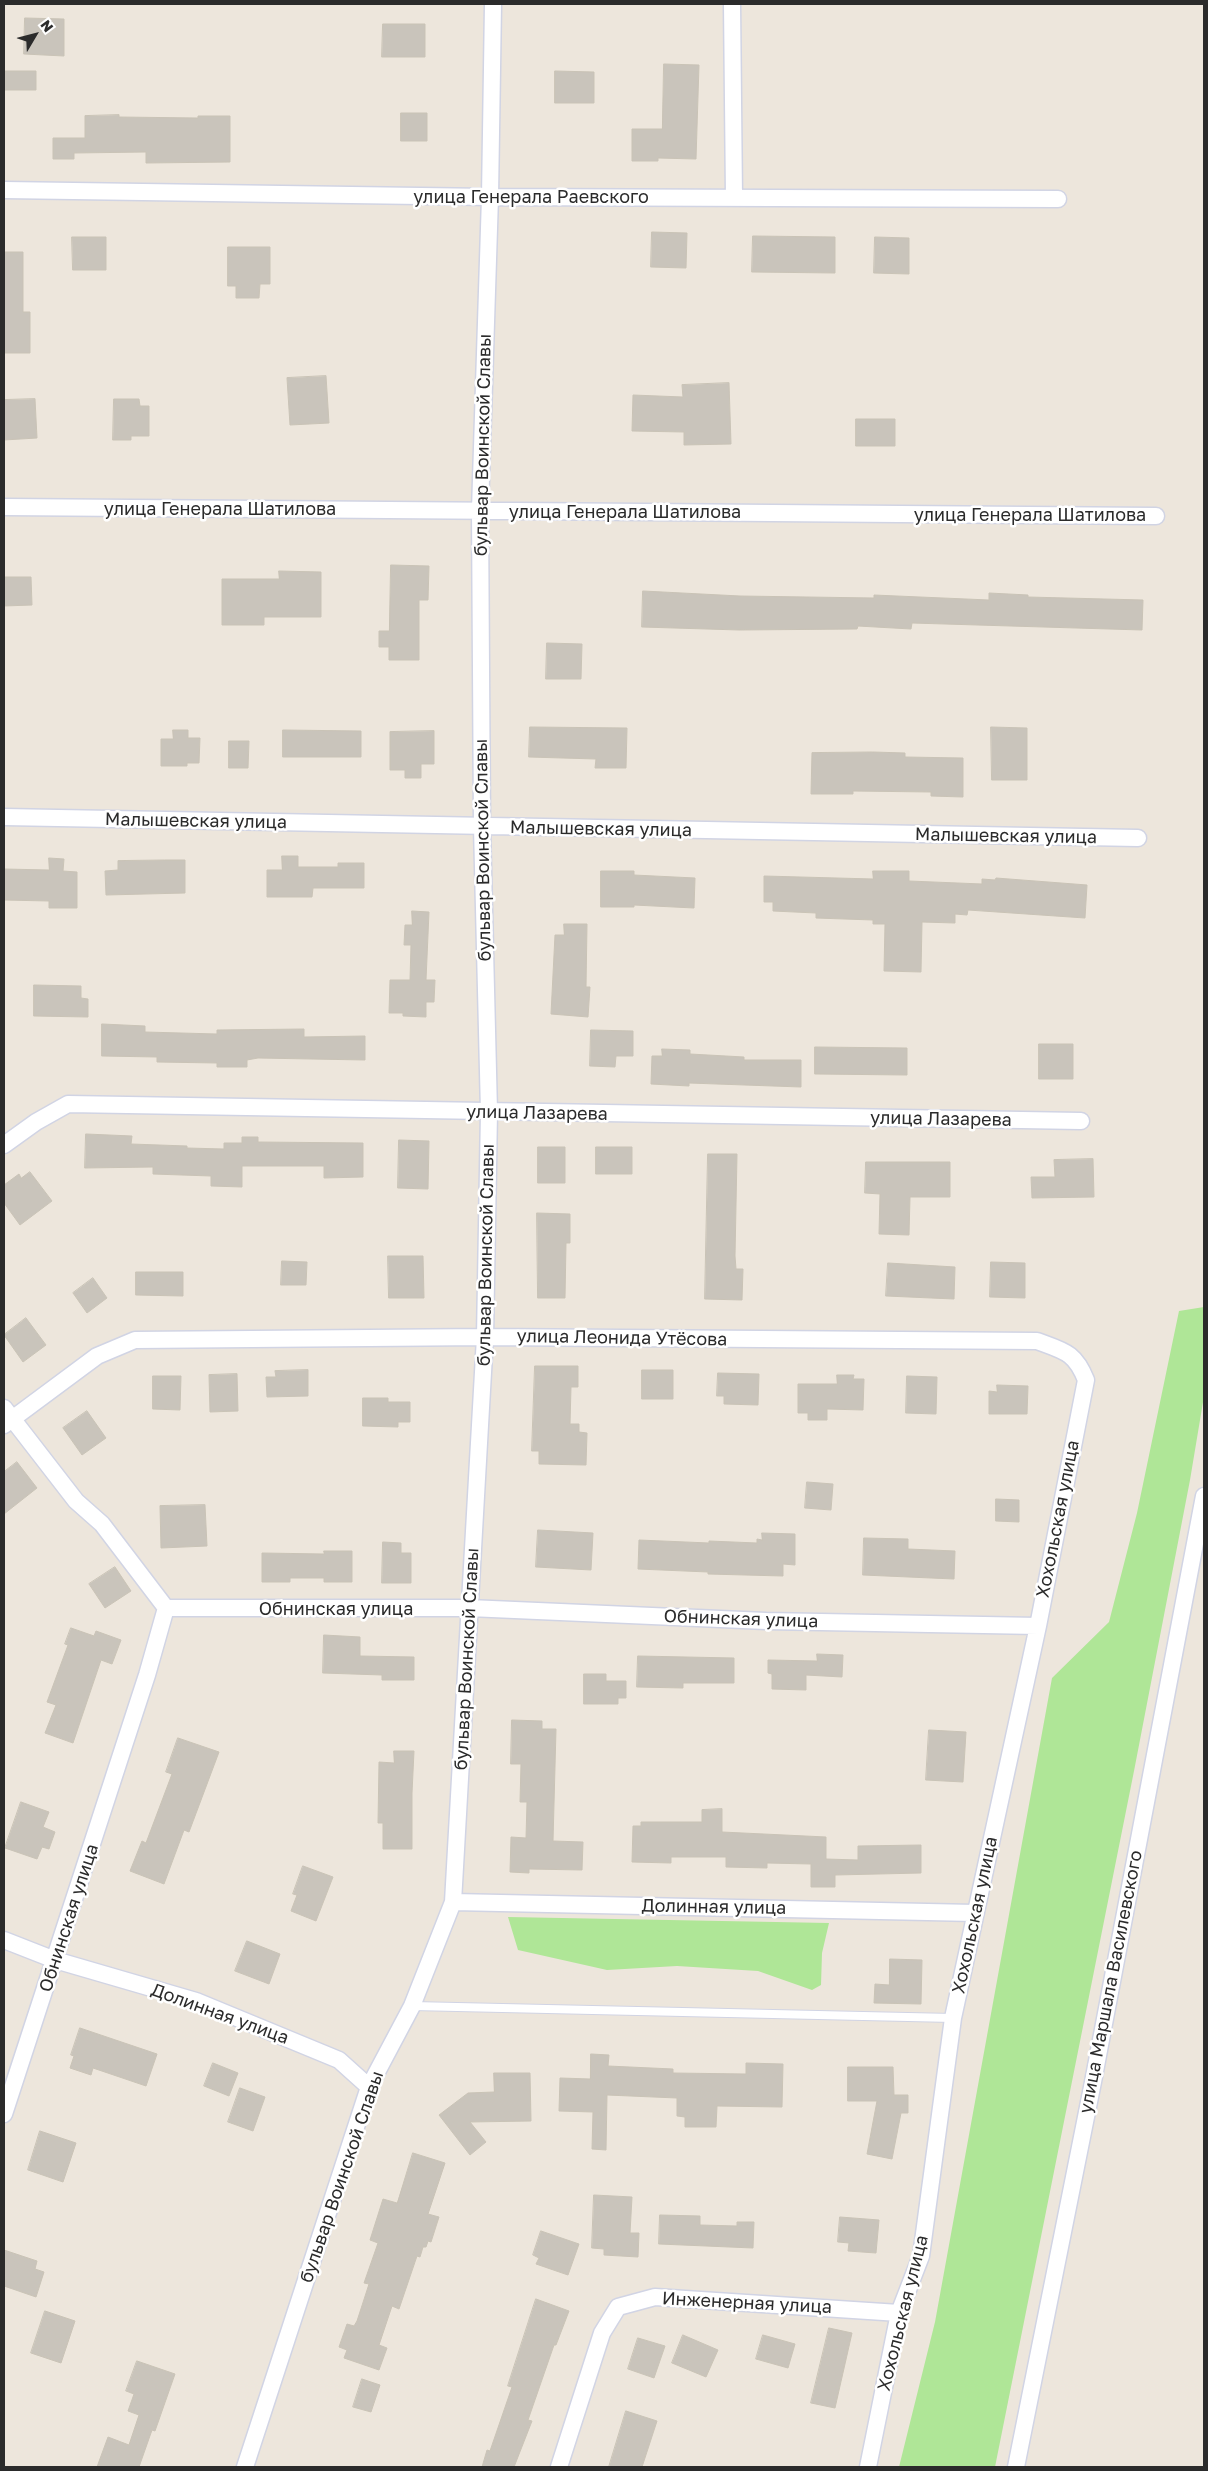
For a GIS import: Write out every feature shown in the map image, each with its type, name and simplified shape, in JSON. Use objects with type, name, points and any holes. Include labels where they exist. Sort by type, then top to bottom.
[{"type":"street","name":"бульвар Воинской Славы","points":[[245,2467],[369,2087],[412,2006],[453,1902],[485,1337],[489,1112],[482,827],[480,510],[490,197],[493,4]]},
{"type":"street","points":[[732,4],[734,198]]},
{"type":"street","name":"улица Генерала Раевского","points":[[4,190],[490,197],[1058,199]]},
{"type":"street","name":"улица Генерала Шатилова","points":[[4,508],[1156,516]]},
{"type":"street","name":"Малышевская улица","points":[[4,817],[1138,838]]},
{"type":"street","name":"улица Лазарева","points":[[4,1145],[36,1122],[68,1104],[1081,1121]]},
{"type":"street","name":"улица Леонида Утёсова","points":[[6,1417],[97,1356],[135,1340],[485,1337],[1038,1341],[1066,1352],[1080,1363]]},
{"type":"street","name":"Хохольская улица","points":[[868,2467],[899,2313],[921,2256],[953,2018],[1038,1626],[1086,1380],[1080,1363]]},
{"type":"street","points":[[6,1417],[76,1501],[102,1524],[166,1608]]},
{"type":"street","name":"улица Маршала Василевского","points":[[1016,2467],[1093,2082],[1204,1496]]},
{"type":"street","name":"Обнинская улица","points":[[4,2114],[147,1676],[166,1608],[469,1608],[766,1621],[1038,1626]]},
{"type":"street","name":"Долинная улица","points":[[453,1902],[975,1913]]},
{"type":"street","name":"Долинная улица","points":[[4,1940],[55,1960],[196,2001],[339,2060],[369,2087]]},
{"type":"street","name":"Инженерная улица","points":[[560,2467],[602,2333],[618,2307],[655,2297],[899,2313]]},
{"type":"lane","points":[[412,2006],[953,2018]]},
{"type":"green space","points":[[1204,1307],[1204,1396],[1190,1480],[995,2467],[899,2467],[935,2322],[1052,1678],[1109,1622],[1137,1513],[1179,1311]]},
{"type":"green space","points":[[508,1917],[829,1923],[822,1953],[821,1985],[812,1990],[758,1971],[677,1966],[607,1970],[518,1950]]},
{"type":"building","points":[[25,18],[64,19],[64,56],[24,54]]},
{"type":"building","points":[[383,24],[425,24],[425,57],[382,57]]},
{"type":"building","points":[[664,64],[699,65],[696,159],[658,158],[658,161],[632,161],[632,129],[662,129]]},
{"type":"building","points":[[4,71],[36,71],[36,90],[4,90]]},
{"type":"building","points":[[555,71],[594,72],[594,103],[555,103]]},
{"type":"building","points":[[401,113],[427,113],[427,141],[401,141]]},
{"type":"building","points":[[119,115],[119,117],[198,118],[198,116],[230,116],[230,162],[146,163],[146,152],[74,153],[74,159],[53,159],[53,138],[85,138],[85,116]]},
{"type":"building","points":[[652,232],[687,233],[686,268],[651,267]]},
{"type":"building","points":[[753,236],[835,237],[835,273],[752,272]]},
{"type":"building","points":[[72,237],[106,237],[106,270],[73,270]]},
{"type":"building","points":[[875,237],[909,238],[909,274],[874,273]]},
{"type":"building","points":[[228,247],[270,247],[270,284],[260,284],[259,298],[236,298],[236,286],[228,286]]},
{"type":"building","points":[[4,252],[23,252],[23,312],[30,312],[30,353],[4,353]]},
{"type":"building","points":[[326,376],[329,423],[290,425],[287,378]]},
{"type":"building","points":[[729,383],[731,444],[684,445],[684,432],[632,431],[633,395],[683,397],[682,385]]},
{"type":"building","points":[[35,399],[37,438],[4,440],[4,400]]},
{"type":"building","points":[[114,399],[139,399],[140,406],[149,406],[149,436],[131,436],[131,440],[113,440]]},
{"type":"building","points":[[856,419],[895,419],[895,446],[856,446]]},
{"type":"building","points":[[391,565],[429,566],[428,600],[419,600],[419,660],[389,660],[389,647],[379,647],[379,631],[389,631]]},
{"type":"building","points":[[279,571],[321,572],[321,617],[264,617],[264,625],[222,625],[222,579],[279,579]]},
{"type":"building","points":[[4,577],[31,577],[32,605],[4,606]]},
{"type":"building","points":[[643,591],[740,596],[874,598],[874,595],[989,600],[989,593],[1028,595],[1028,597],[1143,600],[1142,630],[912,623],[911,629],[858,626],[857,629],[739,630],[642,627]]},
{"type":"building","points":[[547,643],[582,644],[581,679],[546,679]]},
{"type":"building","points":[[530,727],[627,728],[626,768],[595,768],[596,759],[529,757]]},
{"type":"building","points":[[991,727],[1027,728],[1027,780],[992,780]]},
{"type":"building","points":[[173,730],[188,730],[188,738],[200,738],[199,763],[187,763],[187,766],[161,766],[161,739],[173,739]]},
{"type":"building","points":[[283,730],[361,731],[361,757],[283,757]]},
{"type":"building","points":[[434,731],[434,764],[421,764],[421,778],[405,778],[405,770],[390,770],[390,732]]},
{"type":"building","points":[[229,741],[249,741],[248,768],[229,768]]},
{"type":"building","points":[[812,753],[905,753],[905,757],[963,758],[963,797],[931,796],[931,792],[853,791],[853,794],[811,794]]},
{"type":"building","points":[[282,856],[298,856],[298,867],[338,867],[338,863],[364,863],[364,888],[313,888],[312,897],[267,897],[267,870],[282,870]]},
{"type":"building","points":[[49,858],[64,859],[63,871],[77,872],[77,908],[49,908],[49,901],[4,900],[4,869],[49,870]]},
{"type":"building","points":[[185,860],[185,893],[106,895],[105,871],[118,870],[118,861]]},
{"type":"building","points":[[601,871],[634,871],[634,875],[695,878],[694,908],[634,905],[634,907],[601,907]]},
{"type":"building","points":[[873,871],[909,871],[909,881],[982,884],[982,879],[995,880],[996,878],[1087,885],[1085,918],[968,910],[967,915],[955,914],[955,923],[922,922],[921,972],[884,971],[885,924],[873,924],[873,920],[816,918],[816,913],[773,911],[773,902],[764,902],[764,876],[873,879]]},
{"type":"building","points":[[412,911],[429,912],[426,980],[435,980],[434,1002],[426,1002],[426,1017],[403,1016],[403,1013],[389,1013],[390,980],[410,980],[411,945],[404,945],[405,925],[412,925]]},
{"type":"building","points":[[564,924],[587,924],[586,987],[590,987],[588,1017],[551,1014],[555,935],[564,935]]},
{"type":"building","points":[[34,985],[81,986],[81,998],[88,999],[88,1017],[34,1016]]},
{"type":"building","points":[[102,1024],[145,1026],[145,1032],[217,1034],[217,1030],[304,1029],[304,1037],[365,1036],[365,1060],[258,1058],[247,1060],[247,1067],[217,1067],[217,1063],[157,1062],[157,1057],[102,1056]]},
{"type":"building","points":[[591,1030],[633,1031],[633,1056],[616,1056],[615,1067],[590,1066]]},
{"type":"building","points":[[1039,1044],[1073,1044],[1073,1079],[1039,1079]]},
{"type":"building","points":[[815,1047],[907,1048],[907,1075],[815,1074]]},
{"type":"building","points":[[662,1049],[690,1050],[690,1054],[744,1057],[744,1060],[801,1060],[801,1087],[689,1083],[689,1086],[651,1084],[652,1056],[662,1056]]},
{"type":"building","points":[[86,1134],[132,1136],[131,1144],[187,1146],[187,1148],[224,1149],[224,1143],[242,1143],[242,1137],[258,1137],[258,1142],[363,1143],[363,1177],[324,1178],[324,1166],[242,1166],[242,1187],[211,1186],[211,1176],[153,1174],[153,1167],[85,1168]]},
{"type":"building","points":[[399,1140],[429,1141],[428,1189],[398,1188]]},
{"type":"building","points":[[538,1147],[565,1147],[565,1183],[538,1183]]},
{"type":"building","points":[[596,1147],[632,1147],[632,1174],[596,1174]]},
{"type":"building","points":[[708,1154],[737,1154],[735,1256],[736,1269],[743,1269],[742,1300],[705,1299]]},
{"type":"building","points":[[1093,1159],[1094,1197],[1032,1198],[1031,1177],[1055,1177],[1054,1160]]},
{"type":"building","points":[[866,1162],[950,1162],[950,1197],[910,1197],[909,1235],[879,1234],[880,1194],[865,1193]]},
{"type":"building","points":[[30,1172],[52,1201],[20,1225],[4,1203],[4,1185],[19,1174],[21,1178]]},
{"type":"building","points":[[537,1213],[570,1214],[570,1243],[566,1243],[565,1298],[538,1298]]},
{"type":"building","points":[[388,1256],[423,1256],[424,1298],[389,1298]]},
{"type":"building","points":[[282,1261],[307,1262],[306,1285],[281,1285]]},
{"type":"building","points":[[991,1262],[1025,1263],[1025,1298],[990,1297]]},
{"type":"building","points":[[888,1263],[955,1267],[954,1299],[886,1296]]},
{"type":"building","points":[[136,1272],[183,1272],[183,1296],[136,1295]]},
{"type":"building","points":[[93,1278],[107,1298],[87,1313],[73,1293]]},
{"type":"building","points":[[26,1318],[46,1345],[23,1362],[4,1335]]},
{"type":"building","points":[[535,1366],[578,1366],[578,1387],[571,1387],[570,1424],[579,1424],[579,1432],[587,1433],[586,1465],[539,1464],[539,1451],[532,1451]]},
{"type":"building","points":[[308,1370],[308,1396],[267,1397],[266,1377],[276,1377],[275,1371]]},
{"type":"building","points":[[642,1370],[673,1370],[673,1399],[642,1399]]},
{"type":"building","points":[[718,1373],[759,1374],[758,1405],[724,1404],[724,1396],[717,1396]]},
{"type":"building","points":[[237,1374],[238,1411],[210,1412],[209,1375]]},
{"type":"building","points":[[837,1375],[854,1375],[853,1379],[864,1379],[863,1410],[827,1409],[827,1420],[808,1420],[808,1413],[798,1413],[798,1384],[837,1384]]},
{"type":"building","points":[[153,1376],[181,1376],[180,1410],[153,1409]]},
{"type":"building","points":[[907,1376],[937,1377],[936,1414],[906,1413]]},
{"type":"building","points":[[997,1385],[1028,1386],[1027,1414],[989,1414],[989,1391],[997,1392]]},
{"type":"building","points":[[363,1398],[388,1398],[388,1402],[410,1402],[410,1422],[398,1422],[398,1427],[363,1426]]},
{"type":"building","points":[[87,1411],[106,1438],[82,1455],[63,1428]]},
{"type":"building","points":[[17,1462],[37,1488],[4,1514],[4,1472]]},
{"type":"building","points":[[807,1482],[833,1484],[831,1510],[805,1508]]},
{"type":"building","points":[[996,1499],[1019,1500],[1019,1522],[996,1521]]},
{"type":"building","points":[[205,1505],[207,1546],[161,1548],[160,1506]]},
{"type":"building","points":[[538,1530],[593,1533],[591,1570],[536,1567]]},
{"type":"building","points":[[762,1533],[795,1534],[795,1565],[783,1564],[783,1576],[708,1574],[708,1572],[638,1569],[639,1540],[757,1543],[757,1539],[762,1540]]},
{"type":"building","points":[[864,1538],[908,1539],[908,1549],[955,1551],[954,1579],[863,1575]]},
{"type":"building","points":[[383,1542],[401,1543],[401,1553],[411,1553],[411,1583],[382,1583]]},
{"type":"building","points":[[324,1551],[352,1551],[352,1582],[324,1582],[324,1578],[290,1578],[290,1582],[262,1582],[262,1553],[324,1554]]},
{"type":"building","points":[[115,1567],[131,1591],[105,1608],[89,1584]]},
{"type":"building","points":[[71,1628],[94,1636],[96,1631],[121,1640],[112,1664],[101,1660],[73,1743],[45,1733],[56,1705],[47,1702],[68,1645],[65,1644]]},
{"type":"building","points":[[324,1635],[360,1637],[360,1656],[414,1657],[414,1680],[382,1680],[382,1675],[323,1673]]},
{"type":"building","points":[[817,1654],[843,1655],[842,1677],[806,1675],[806,1690],[772,1689],[772,1674],[768,1673],[768,1660],[817,1661]]},
{"type":"building","points":[[638,1656],[734,1658],[734,1683],[683,1683],[683,1688],[637,1687]]},
{"type":"building","points":[[584,1674],[606,1674],[606,1681],[626,1681],[626,1698],[618,1698],[618,1704],[584,1704]]},
{"type":"building","points":[[512,1720],[542,1721],[542,1729],[556,1729],[553,1841],[583,1842],[582,1870],[529,1869],[529,1873],[510,1872],[511,1837],[526,1838],[527,1802],[520,1802],[521,1764],[511,1764]]},
{"type":"building","points":[[929,1730],[966,1732],[963,1782],[926,1780]]},
{"type":"building","points":[[178,1738],[219,1752],[189,1832],[184,1830],[164,1884],[130,1871],[142,1841],[146,1843],[172,1774],[166,1772]]},
{"type":"building","points":[[394,1751],[414,1751],[412,1849],[383,1849],[383,1823],[378,1823],[379,1762],[394,1763]]},
{"type":"building","points":[[21,1802],[49,1812],[43,1827],[55,1832],[49,1849],[42,1847],[37,1859],[5,1848]]},
{"type":"building","points":[[722,1809],[722,1832],[826,1837],[826,1859],[858,1860],[858,1846],[921,1845],[921,1873],[835,1875],[835,1887],[811,1887],[811,1864],[767,1863],[767,1868],[726,1867],[726,1857],[671,1857],[671,1863],[632,1862],[633,1826],[641,1826],[641,1822],[702,1822],[702,1810]]},
{"type":"building","points":[[303,1866],[333,1877],[316,1921],[291,1911],[297,1895],[293,1894]]},
{"type":"building","points":[[247,1941],[280,1954],[269,1984],[235,1971]]},
{"type":"building","points":[[890,1959],[922,1960],[921,2004],[874,2003],[875,1984],[889,1985]]},
{"type":"building","points":[[80,2028],[157,2054],[146,2086],[93,2068],[91,2075],[70,2068],[74,2056],[71,2055]]},
{"type":"building","points":[[591,2054],[609,2055],[608,2066],[673,2069],[673,2073],[746,2074],[746,2063],[783,2064],[782,2107],[717,2106],[716,2127],[685,2127],[685,2117],[677,2116],[677,2098],[607,2095],[606,2150],[592,2149],[593,2112],[559,2111],[560,2078],[590,2079]]},
{"type":"building","points":[[213,2063],[238,2073],[229,2096],[204,2086]]},
{"type":"building","points":[[848,2067],[893,2067],[894,2095],[908,2095],[908,2113],[901,2113],[892,2159],[867,2154],[877,2101],[848,2101]]},
{"type":"building","points":[[494,2073],[530,2073],[531,2121],[470,2122],[486,2142],[470,2155],[439,2115],[468,2093],[494,2092]]},
{"type":"building","points":[[240,2088],[265,2097],[253,2131],[228,2122]]},
{"type":"building","points":[[40,2131],[76,2143],[63,2182],[28,2170]]},
{"type":"building","points":[[413,2153],[445,2163],[428,2214],[439,2217],[431,2242],[428,2241],[426,2247],[423,2247],[420,2257],[417,2256],[399,2309],[392,2306],[379,2345],[387,2348],[379,2370],[344,2358],[347,2350],[339,2347],[347,2324],[354,2326],[357,2321],[369,2284],[364,2283],[378,2243],[370,2240],[383,2199],[397,2203]]},
{"type":"building","points":[[594,2195],[632,2197],[630,2233],[639,2233],[638,2257],[604,2255],[604,2249],[592,2248]]},
{"type":"building","points":[[660,2215],[700,2216],[700,2225],[737,2226],[737,2222],[754,2222],[753,2248],[659,2244]]},
{"type":"building","points":[[840,2217],[879,2220],[876,2253],[848,2251],[849,2243],[838,2242]]},
{"type":"building","points":[[541,2231],[579,2244],[568,2275],[536,2264],[539,2258],[533,2255]]},
{"type":"building","points":[[4,2250],[37,2261],[35,2269],[44,2272],[36,2297],[4,2286]]},
{"type":"building","points":[[536,2299],[569,2311],[556,2345],[554,2345],[528,2420],[532,2421],[514,2467],[482,2467],[487,2450],[490,2451],[512,2387],[508,2386]]},
{"type":"building","points":[[45,2311],[75,2321],[61,2363],[31,2353]]},
{"type":"building","points":[[829,2328],[852,2333],[835,2408],[811,2403]]},
{"type":"building","points":[[683,2335],[718,2350],[706,2377],[672,2363]]},
{"type":"building","points":[[763,2335],[795,2344],[788,2368],[756,2359]]},
{"type":"building","points":[[638,2338],[665,2346],[654,2378],[628,2369]]},
{"type":"building","points":[[137,2361],[175,2374],[155,2431],[152,2430],[139,2467],[97,2467],[108,2437],[129,2445],[139,2415],[128,2411],[134,2394],[126,2391]]},
{"type":"building","points":[[362,2379],[380,2385],[371,2412],[353,2407]]},
{"type":"building","points":[[626,2411],[657,2421],[642,2467],[609,2467]]}]
